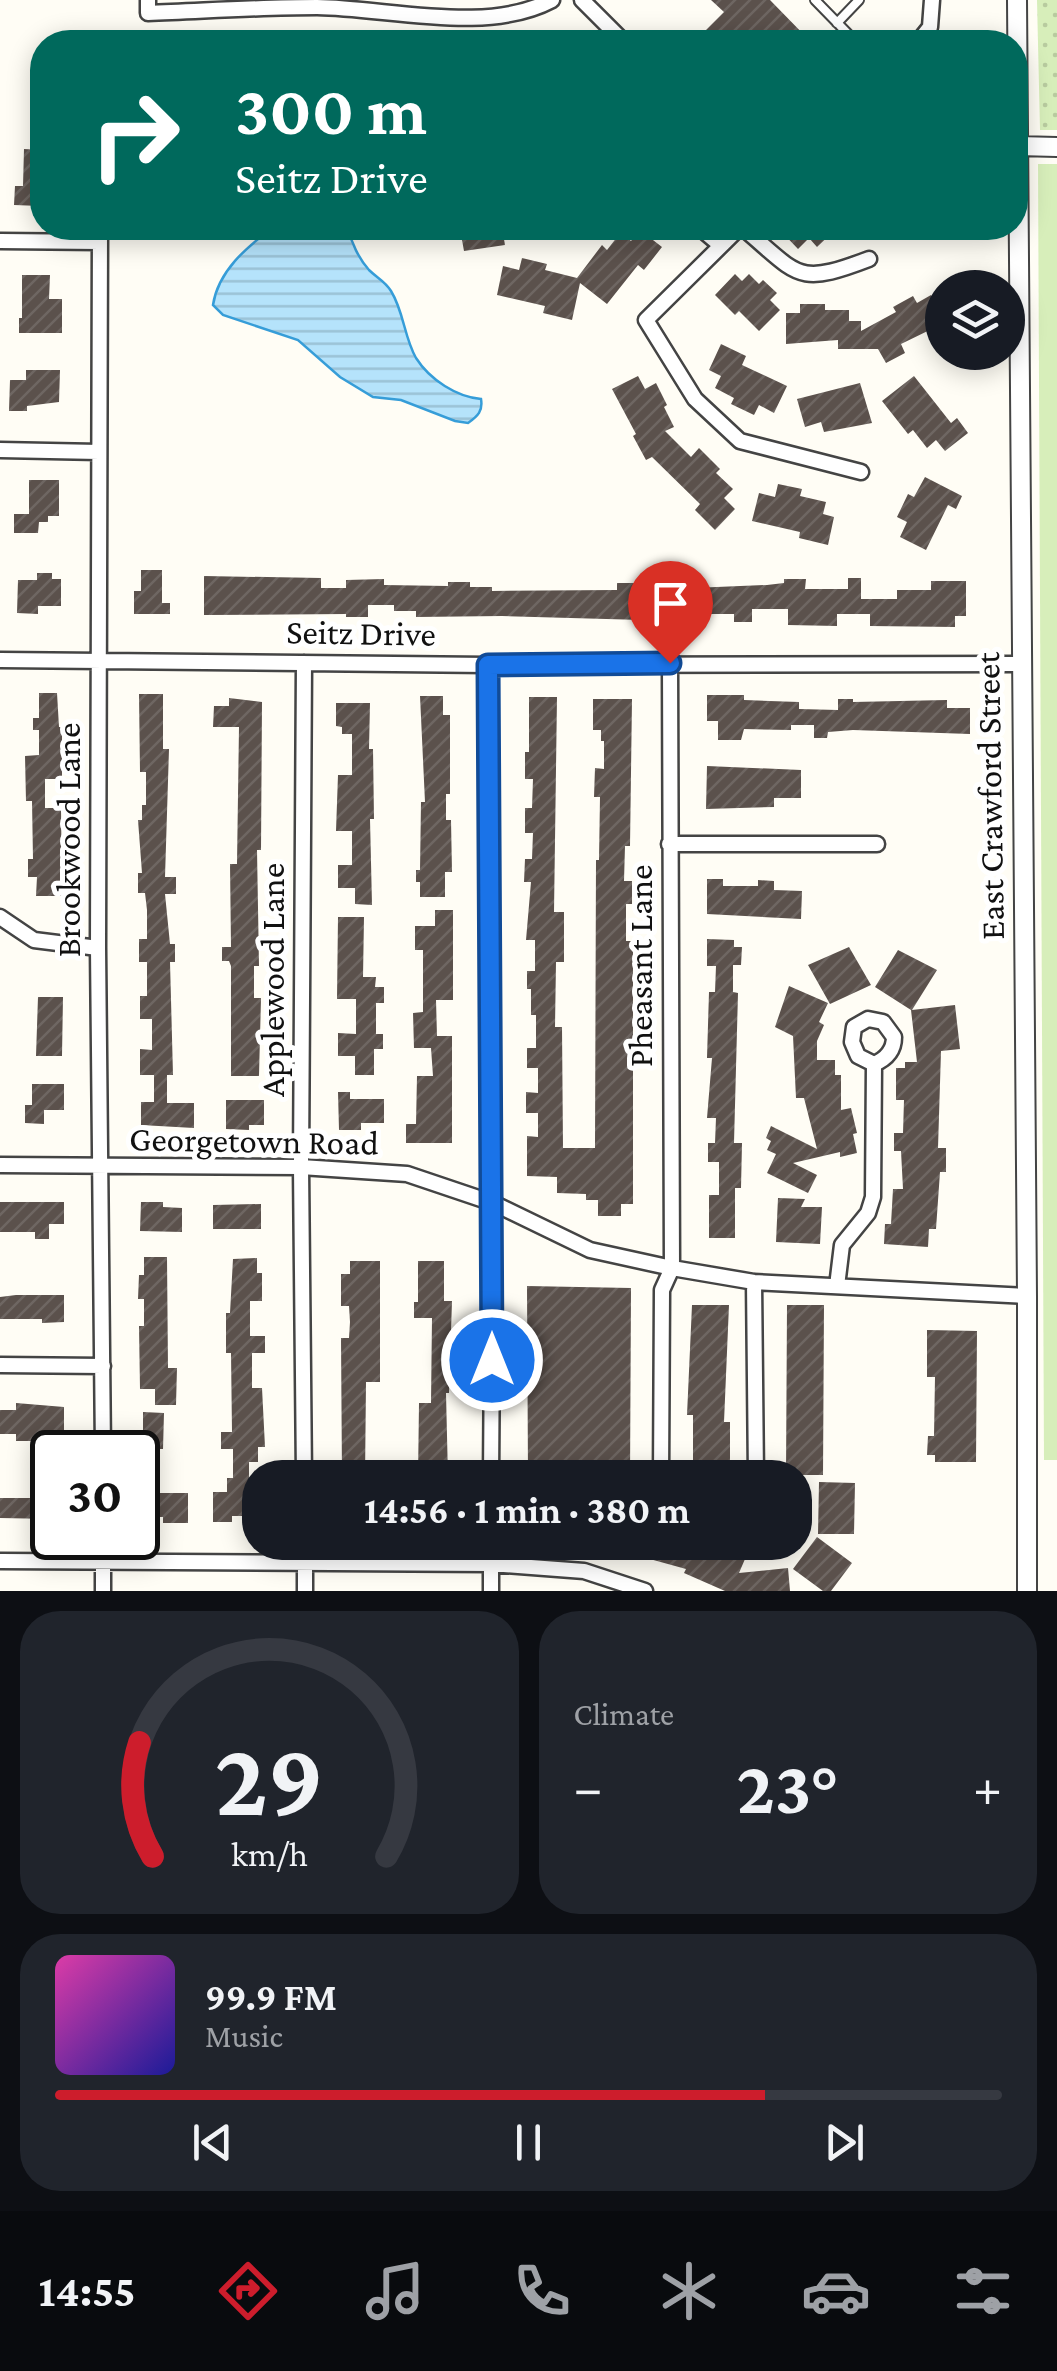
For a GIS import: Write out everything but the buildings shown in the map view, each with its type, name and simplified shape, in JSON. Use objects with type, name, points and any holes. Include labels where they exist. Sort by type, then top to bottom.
[{"type":"street","points":[[148,0],[148,12],[320,7],[448,16],[505,14],[552,0]]},
{"type":"street","points":[[582,0],[612,30]]},
{"type":"street","points":[[927,30],[932,0]]},
{"type":"street","name":"East Crawford Street","points":[[1017,0],[1017,30]]},
{"type":"street","points":[[1028,146],[1057,147]]},
{"type":"street","points":[[0,241],[30,239]]},
{"type":"street","name":"Brookwood Lane","points":[[100,240],[98,948],[103,1430]]},
{"type":"street","points":[[714,240],[719,244]]},
{"type":"street","points":[[724,240],[646,320],[695,399],[740,441],[861,472]]},
{"type":"street","points":[[756,240],[796,273],[826,276],[870,259]]},
{"type":"street","name":"East Crawford Street","points":[[1018,240],[1028,1296],[1027,1591]]},
{"type":"street","points":[[0,450],[99,452]]},
{"type":"street","name":"Seitz Drive","points":[[0,660],[488,665],[1021,664]]},
{"type":"street","name":"Applewood Lane","points":[[304,663],[304,1460]]},
{"type":"street","name":"Pheasant Lane","points":[[662,1460],[662,1290],[672,1268],[670,663]]},
{"type":"street","points":[[488,665],[491,1460]]},
{"type":"street","points":[[669,844],[877,844]]},
{"type":"street","points":[[0,916],[34,940],[98,948]]},
{"type":"street","points":[[838,1286],[842,1245],[872,1206],[874,1064]]},
{"type":"street","name":"Georgetown Road","points":[[0,1165],[301,1166],[407,1174],[493,1203],[590,1250],[672,1268],[754,1282],[1028,1296]]},
{"type":"street","points":[[754,1282],[756,1460]]},
{"type":"street","points":[[0,1365],[104,1366]]},
{"type":"street","points":[[0,1560],[491,1564],[584,1571],[645,1591]]},
{"type":"street","points":[[491,1560],[491,1591]]},
{"type":"street","points":[[103,1562],[103,1591]]},
{"type":"street","points":[[305,1562],[305,1591]]},
{"type":"lane","points":[[815,0],[845,30]]},
{"type":"lane","points":[[838,23],[859,0]]},
{"type":"green space","points":[[1037,0],[1057,0],[1057,130],[1040,130]]},
{"type":"green space","points":[[1038,164],[1057,164],[1057,1460],[1044,1460]]},
{"type":"water","points":[[258,240],[352,240],[362,261],[395,299],[416,358],[445,386],[481,399],[477,415],[468,423],[455,421],[401,400],[373,397],[340,377],[298,340],[223,315],[213,305],[216,293],[227,271]]},
{"type":"route","points":[[492,1360],[488,665],[670,663]]}]
